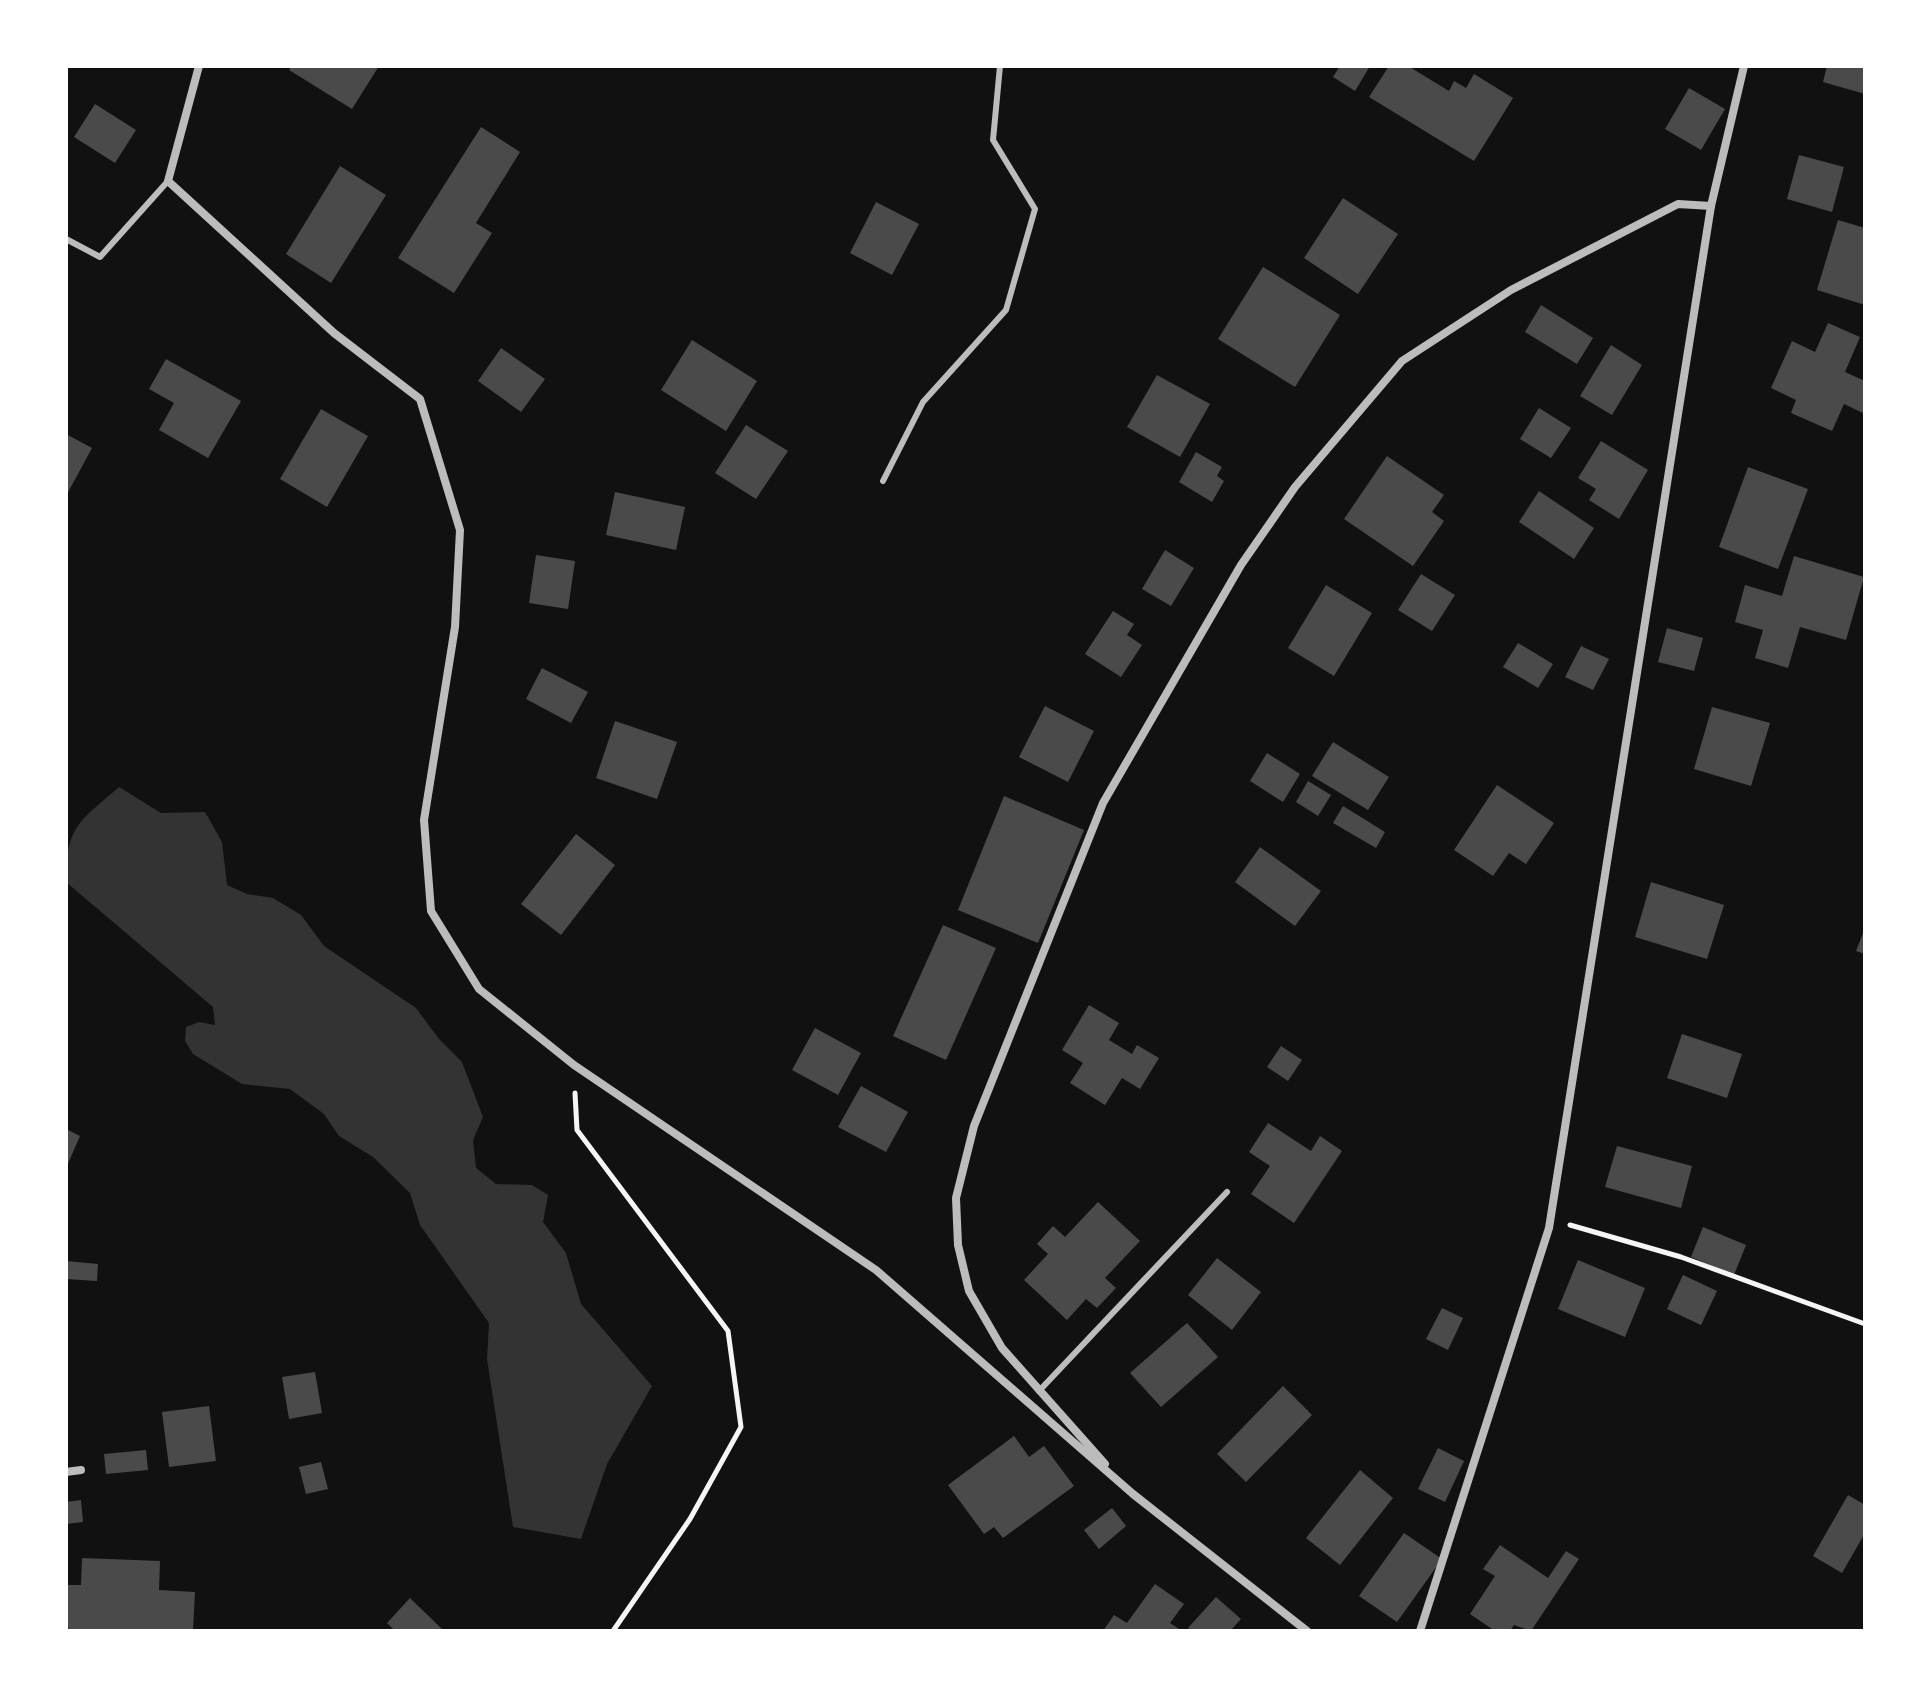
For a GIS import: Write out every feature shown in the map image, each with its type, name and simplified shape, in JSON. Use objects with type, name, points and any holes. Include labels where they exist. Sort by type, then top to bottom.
[{"type":"street","points":[[199,66],[168,181],[334,333],[420,399],[460,530],[455,627],[424,820],[431,911],[479,989],[574,1065],[876,1270],[1133,1494],[1307,1631]]},
{"type":"street","points":[[1420,1631],[1550,1220],[1711,206],[1744,66]]},
{"type":"street","points":[[1133,1494],[1002,1348],[969,1291],[958,1245],[956,1198],[974,1126],[1103,803],[1241,565],[1295,487],[1402,361],[1511,290],[1678,204],[1711,206]]},
{"type":"street","points":[[66,1472],[81,1470]]},
{"type":"lane","points":[[883,481],[923,402],[1006,310],[1035,209],[993,140],[1000,66]]},
{"type":"lane","points":[[66,239],[100,257],[168,181]]},
{"type":"lane","points":[[1039,1391],[1227,1192]]},
{"type":"path","points":[[574,1065],[577,1130],[728,1331],[741,1427],[690,1519],[613,1631]]},
{"type":"path","points":[[1550,1220],[1681,1257],[1865,1324]]},
{"type":"shaded area","points":[[119,787],[161,813],[205,812],[222,842],[227,885],[247,894],[273,898],[301,915],[324,946],[416,1008],[439,1039],[462,1062],[483,1117],[473,1140],[476,1168],[496,1184],[532,1185],[548,1195],[543,1222],[566,1253],[581,1304],[652,1386],[607,1464],[581,1539],[513,1527],[487,1359],[489,1323],[420,1225],[410,1193],[373,1157],[339,1136],[324,1114],[290,1089],[242,1084],[193,1054],[185,1041],[186,1027],[199,1022],[215,1025],[213,1007],[66,882],[72,837],[85,818]]},
{"type":"building","points":[[292,66],[379,66],[352,109],[289,70]]},
{"type":"building","points":[[1340,66],[1370,66],[1355,91],[1333,77]]},
{"type":"building","points":[[1389,66],[1408,66],[1449,91],[1454,81],[1466,88],[1474,74],[1513,98],[1474,161],[1369,97]]},
{"type":"building","points":[[1827,66],[1865,66],[1865,94],[1823,82]]},
{"type":"building","points":[[1689,88],[1725,109],[1701,150],[1665,129]]},
{"type":"building","points":[[95,104],[136,130],[115,163],[74,137]]},
{"type":"building","points":[[481,127],[520,152],[476,223],[492,233],[454,293],[398,258]]},
{"type":"building","points":[[1799,155],[1844,167],[1832,212],[1787,199]]},
{"type":"building","points":[[340,166],[386,195],[331,283],[286,254]]},
{"type":"building","points":[[1343,198],[1398,234],[1358,294],[1304,258]]},
{"type":"building","points":[[876,202],[919,224],[892,275],[850,253]]},
{"type":"building","points":[[1838,220],[1865,228],[1865,305],[1817,290]]},
{"type":"building","points":[[1263,267],[1340,315],[1295,387],[1218,339]]},
{"type":"building","points":[[1541,305],[1593,338],[1577,364],[1525,332]]},
{"type":"building","points":[[1828,323],[1860,337],[1845,372],[1865,381],[1865,414],[1844,404],[1832,431],[1791,413],[1796,400],[1771,388],[1792,341],[1815,352]]},
{"type":"building","points":[[692,340],[757,381],[726,431],[661,390]]},
{"type":"building","points":[[1611,345],[1642,365],[1612,415],[1580,396]]},
{"type":"building","points":[[501,348],[545,379],[521,412],[478,381]]},
{"type":"building","points":[[166,359],[241,401],[208,458],[159,430],[174,403],[149,389]]},
{"type":"building","points":[[1157,375],[1210,404],[1180,457],[1127,427]]},
{"type":"building","points":[[1539,408],[1571,428],[1551,458],[1520,439]]},
{"type":"building","points":[[321,409],[368,436],[327,507],[280,479]]},
{"type":"building","points":[[746,425],[788,451],[756,499],[715,473]]},
{"type":"building","points":[[66,434],[92,448],[66,496]]},
{"type":"building","points":[[1601,441],[1648,470],[1619,519],[1589,500],[1596,489],[1578,478]]},
{"type":"building","points":[[1196,452],[1222,467],[1217,476],[1224,481],[1212,502],[1179,482]]},
{"type":"building","points":[[1387,456],[1444,495],[1432,512],[1444,521],[1413,566],[1344,519]]},
{"type":"building","points":[[1748,467],[1808,489],[1778,569],[1719,547]]},
{"type":"building","points":[[1539,491],[1594,528],[1574,559],[1519,522]]},
{"type":"building","points":[[615,492],[685,507],[676,550],[606,535]]},
{"type":"building","points":[[1165,550],[1194,568],[1171,606],[1142,589]]},
{"type":"building","points":[[536,555],[575,561],[568,609],[529,603]]},
{"type":"building","points":[[1794,556],[1864,577],[1846,640],[1800,627],[1788,668],[1755,658],[1763,630],[1735,622],[1745,585],[1782,596]]},
{"type":"building","points":[[1421,574],[1455,595],[1432,631],[1398,610]]},
{"type":"building","points":[[1326,585],[1372,613],[1334,676],[1288,648]]},
{"type":"building","points":[[1113,611],[1134,624],[1127,635],[1142,645],[1121,677],[1085,654]]},
{"type":"building","points":[[1667,628],[1703,638],[1694,671],[1658,662]]},
{"type":"building","points":[[1518,643],[1553,664],[1538,688],[1503,667]]},
{"type":"building","points":[[1581,646],[1609,659],[1593,690],[1565,677]]},
{"type":"building","points":[[542,668],[588,692],[571,723],[526,699]]},
{"type":"building","points":[[1045,706],[1094,731],[1068,782],[1019,757]]},
{"type":"building","points":[[1712,707],[1770,723],[1751,786],[1694,769]]},
{"type":"building","points":[[615,721],[677,742],[657,799],[596,778]]},
{"type":"building","points":[[1333,742],[1389,777],[1368,810],[1312,776]]},
{"type":"building","points":[[1267,753],[1300,774],[1283,802],[1250,781]]},
{"type":"building","points":[[1308,781],[1331,795],[1318,816],[1296,802]]},
{"type":"building","points":[[1497,785],[1554,823],[1526,864],[1509,853],[1493,876],[1454,850]]},
{"type":"building","points":[[1004,796],[1084,830],[1038,943],[958,910]]},
{"type":"building","points":[[1343,806],[1385,832],[1376,848],[1333,823]]},
{"type":"building","points":[[576,834],[615,865],[561,935],[521,904]]},
{"type":"building","points":[[1260,847],[1321,891],[1295,926],[1235,882]]},
{"type":"building","points":[[1651,882],[1724,905],[1707,959],[1635,937]]},
{"type":"building","points":[[943,925],[996,948],[946,1060],[893,1036]]},
{"type":"building","points":[[1865,928],[1865,954],[1856,951]]},
{"type":"building","points":[[1089,1005],[1119,1023],[1109,1040],[1132,1054],[1137,1045],[1159,1058],[1140,1089],[1122,1078],[1105,1105],[1070,1083],[1083,1063],[1062,1050]]},
{"type":"building","points":[[815,1028],[861,1053],[838,1095],[792,1070]]},
{"type":"building","points":[[1682,1034],[1742,1054],[1727,1098],[1667,1078]]},
{"type":"building","points":[[1281,1046],[1302,1060],[1288,1081],[1267,1067]]},
{"type":"building","points":[[861,1086],[908,1112],[886,1152],[838,1127]]},
{"type":"building","points":[[1268,1123],[1311,1151],[1320,1136],[1342,1151],[1294,1223],[1251,1194],[1270,1166],[1249,1152]]},
{"type":"building","points":[[66,1129],[80,1136],[66,1168]]},
{"type":"building","points":[[1617,1146],[1692,1166],[1681,1208],[1605,1187]]},
{"type":"building","points":[[1098,1202],[1140,1241],[1105,1278],[1116,1288],[1097,1308],[1086,1299],[1067,1320],[1024,1280],[1048,1254],[1037,1244],[1053,1226],[1065,1237]]},
{"type":"building","points":[[1703,1227],[1746,1245],[1734,1275],[1691,1257]]},
{"type":"building","points":[[1217,1258],[1261,1292],[1232,1330],[1188,1295]]},
{"type":"building","points":[[1578,1260],[1645,1288],[1625,1337],[1558,1309]]},
{"type":"building","points":[[66,1261],[98,1264],[97,1281],[66,1279]]},
{"type":"building","points":[[1683,1275],[1717,1291],[1701,1325],[1667,1309]]},
{"type":"building","points":[[1442,1308],[1463,1318],[1448,1350],[1426,1339]]},
{"type":"building","points":[[1187,1323],[1218,1357],[1161,1407],[1130,1373]]},
{"type":"building","points":[[315,1372],[322,1413],[289,1419],[282,1377]]},
{"type":"building","points":[[1283,1386],[1312,1415],[1246,1482],[1217,1454]]},
{"type":"building","points":[[209,1406],[216,1461],[169,1467],[162,1412]]},
{"type":"building","points":[[1014,1436],[1029,1457],[1044,1446],[1074,1486],[1003,1538],[994,1527],[984,1534],[948,1485]]},
{"type":"building","points":[[1438,1448],[1464,1461],[1445,1502],[1418,1489]]},
{"type":"building","points":[[146,1450],[148,1470],[106,1474],[104,1454]]},
{"type":"building","points":[[321,1462],[328,1489],[306,1494],[299,1467]]},
{"type":"building","points":[[1360,1470],[1393,1498],[1340,1565],[1306,1538]]},
{"type":"building","points":[[1848,1495],[1865,1505],[1865,1533],[1842,1573],[1813,1556]]},
{"type":"building","points":[[81,1500],[83,1522],[66,1524],[66,1502]]},
{"type":"building","points":[[1112,1508],[1126,1526],[1099,1549],[1084,1530]]},
{"type":"building","points":[[1404,1533],[1442,1559],[1397,1622],[1359,1596]]},
{"type":"building","points":[[1500,1545],[1548,1578],[1566,1551],[1579,1559],[1531,1631],[1514,1625],[1510,1631],[1495,1631],[1470,1614],[1495,1576],[1483,1569]]},
{"type":"building","points":[[82,1558],[160,1561],[159,1590],[195,1592],[193,1631],[78,1631],[66,1628],[66,1585],[81,1585]]},
{"type":"building","points":[[1155,1584],[1184,1604],[1170,1623],[1182,1631],[1103,1631],[1114,1615],[1127,1623]]},
{"type":"building","points":[[1216,1597],[1241,1619],[1230,1631],[1192,1631],[1188,1628]]},
{"type":"building","points":[[410,1598],[444,1631],[395,1631],[387,1623]]}]
